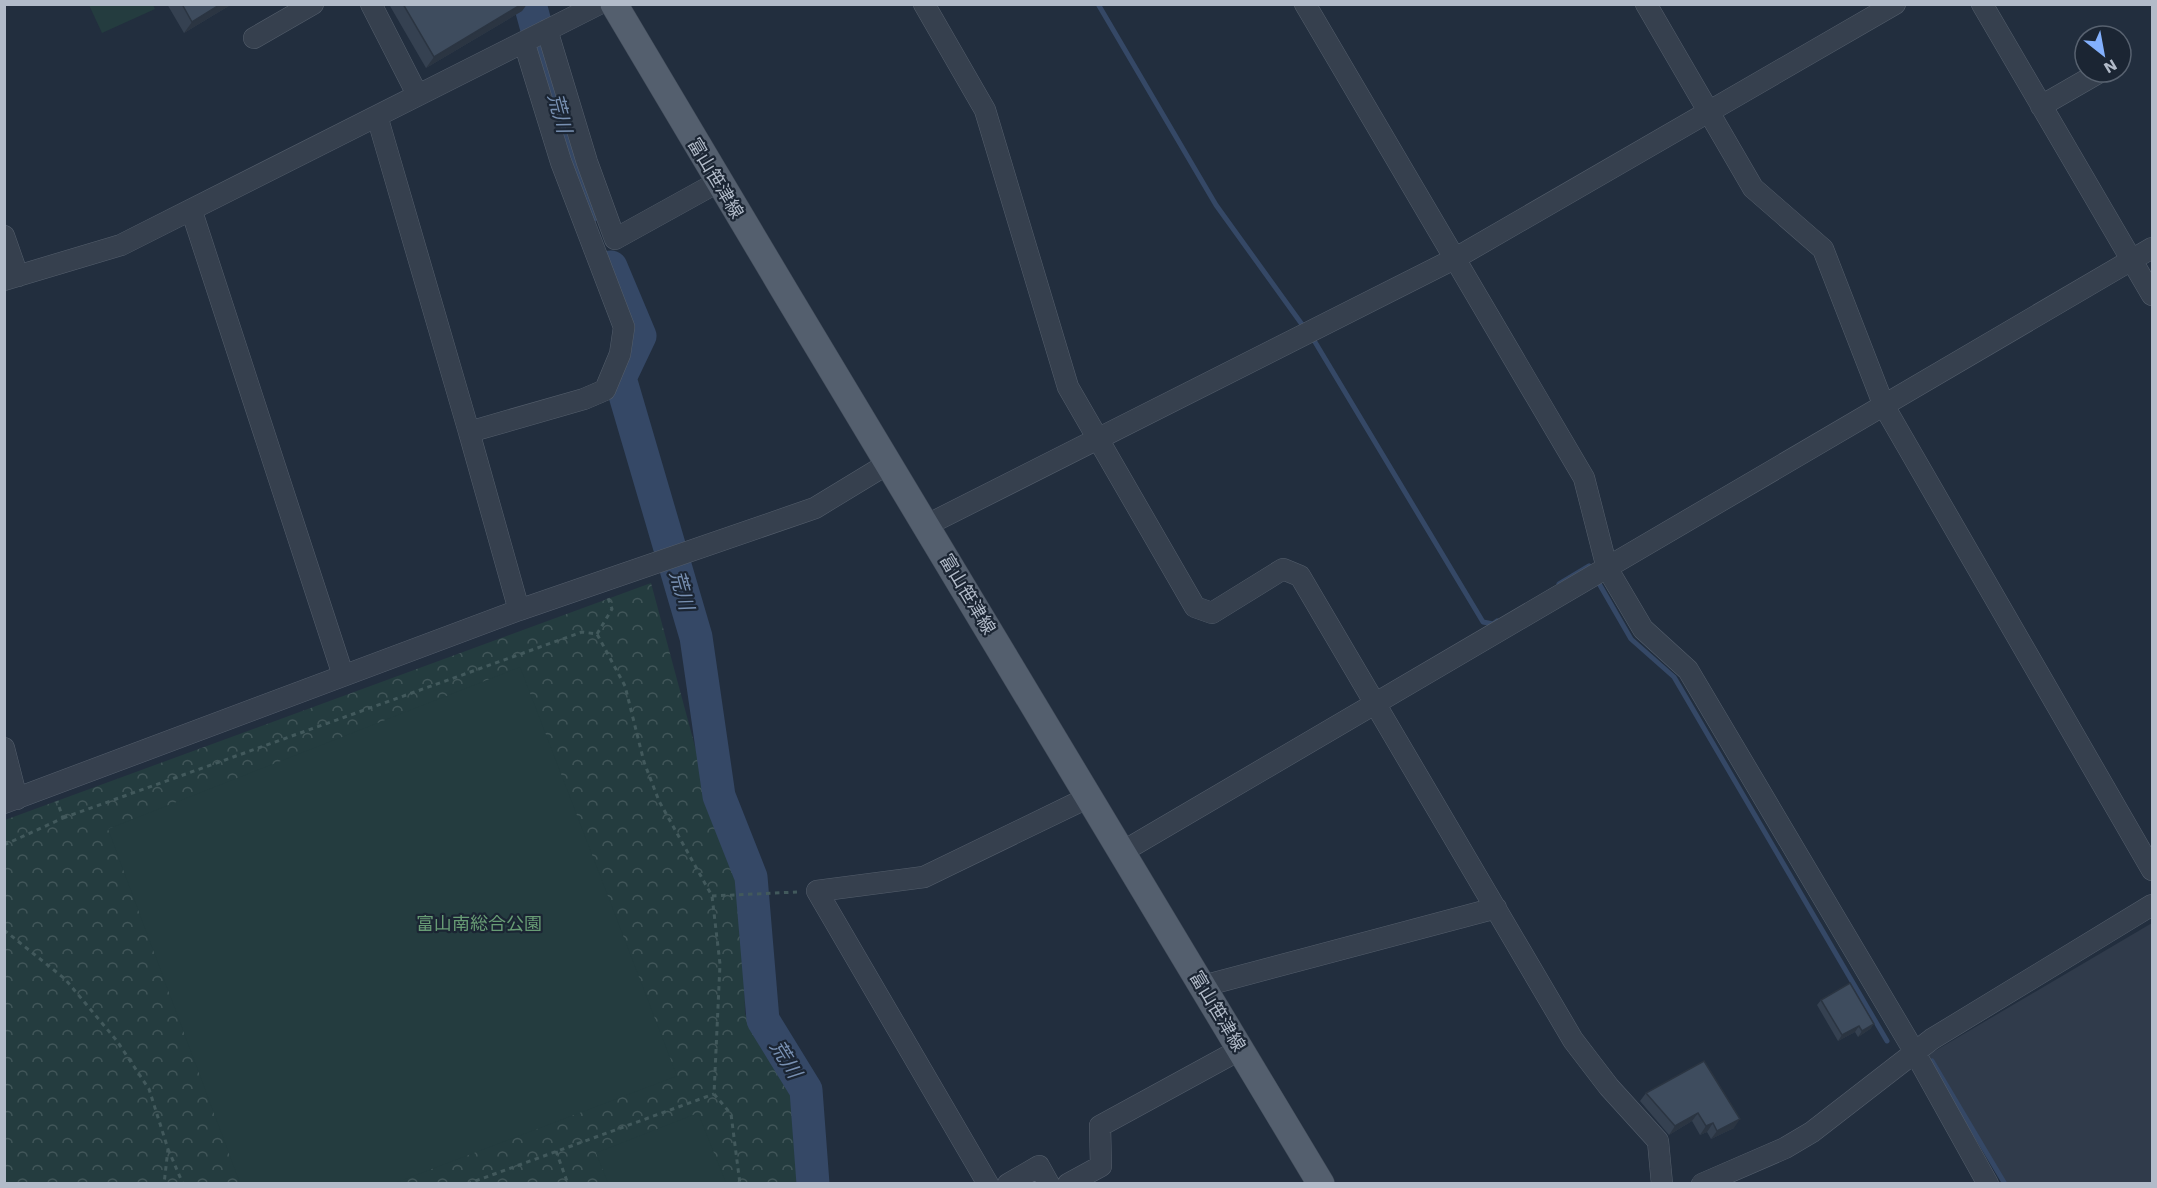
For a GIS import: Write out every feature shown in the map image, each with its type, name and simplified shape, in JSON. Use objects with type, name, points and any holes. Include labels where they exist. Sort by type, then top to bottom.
[{"type":"main road","name":"富山笹津線","points":[[614,4],[718,182],[890,463],[1321,1184]]},
{"type":"street","points":[[254,38],[313,4]]},
{"type":"street","points":[[371,4],[417,94]]},
{"type":"street","points":[[4,236],[11,278],[121,245],[192,212],[417,94],[599,4]]},
{"type":"street","points":[[924,4],[985,110],[1068,387],[1195,607],[1212,613],[1283,569],[1300,576],[1573,1040],[1609,1088],[1658,1141],[1662,1184]]},
{"type":"street","points":[[1305,4],[1584,478],[1598,573],[1643,630],[1688,670],[1914,1051],[1988,1184]]},
{"type":"street","points":[[1646,4],[1753,188],[1823,249],[1884,406],[2152,870]]},
{"type":"street","points":[[927,525],[1454,259],[1710,114],[1895,4]]},
{"type":"street","points":[[1982,4],[2152,295]]},
{"type":"street","points":[[547,30],[587,162],[615,238],[718,182]]},
{"type":"street","points":[[470,432],[584,399],[605,390],[620,354],[624,327],[561,162],[524,42]]},
{"type":"street","points":[[2041,106],[2079,84]]},
{"type":"street","points":[[377,116],[470,432],[519,610]]},
{"type":"street","points":[[192,212],[343,675]]},
{"type":"street","points":[[1122,852],[2152,248]]},
{"type":"street","points":[[4,747],[11,801],[519,610],[815,508],[890,463]]},
{"type":"street","points":[[988,1184],[817,891],[924,877],[1089,796]]},
{"type":"street","points":[[1702,1184],[1785,1148],[1812,1132],[1914,1051],[2152,905]]},
{"type":"street","points":[[1203,986],[1496,909]]},
{"type":"street","points":[[1068,1184],[1101,1166],[1100,1126],[1241,1049]]},
{"type":"street","points":[[1008,1184],[1040,1166],[1049,1184]]},
{"type":"path","points":[[597,634],[612,609],[602,581]]},
{"type":"path","points":[[4,845],[63,818],[582,632],[597,634]]},
{"type":"path","points":[[597,634],[625,686],[644,762],[658,801],[712,896],[720,964],[714,1094],[731,1114],[740,1184]]},
{"type":"path","points":[[52,786],[63,818]]},
{"type":"path","points":[[712,896],[817,891]]},
{"type":"path","points":[[4,930],[65,979],[117,1041],[149,1089],[168,1149],[183,1184]]},
{"type":"path","points":[[467,1184],[714,1094]]},
{"type":"path","points":[[164,1184],[168,1149]]},
{"type":"path","points":[[556,1151],[568,1184]]},
{"type":"shaded area","points":[[2152,923],[2152,1183],[2002,1183],[1928,1055]]},
{"type":"green space","points":[[89,5],[153,5],[155,9],[102,33]]},
{"type":"green space","name":"富山南総合公園","points":[[651,583],[700,765],[742,877],[745,1014],[794,1082],[798,1183],[5,1184],[5,820]]},
{"type":"green space","points":[[520,667],[677,1076],[395,1183],[240,1183],[108,829]]},
{"type":"green space","points":[[698,1113],[726,1183],[608,1183],[596,1153]]},
{"type":"building","points":[[182,4],[221,4],[192,22]]},
{"type":"building","points":[[403,4],[522,4],[434,57]]},
{"type":"building","points":[[1850,983],[1874,1024],[1862,1031],[1859,1026],[1842,1035],[1821,1000]]},
{"type":"building","points":[[1704,1061],[1740,1119],[1717,1131],[1713,1123],[1706,1126],[1698,1113],[1675,1126],[1646,1093]]},
{"type":"waterway","name":"荒川","points":[[530,4],[586,208]]},
{"type":"waterway","points":[[1098,4],[1216,205],[1306,330]]},
{"type":"waterway","name":"荒川","points":[[611,267],[640,336],[620,378],[696,637],[719,796],[751,877],[763,1020],[806,1090],[813,1184]]},
{"type":"waterway","points":[[1312,337],[1483,622],[1493,624],[1497,621]]},
{"type":"waterway","points":[[1559,584],[1589,566],[1592,572]]},
{"type":"waterway","points":[[1597,580],[1631,639],[1674,677],[1887,1041]]},
{"type":"waterway","points":[[1932,1061],[2005,1184]]}]
